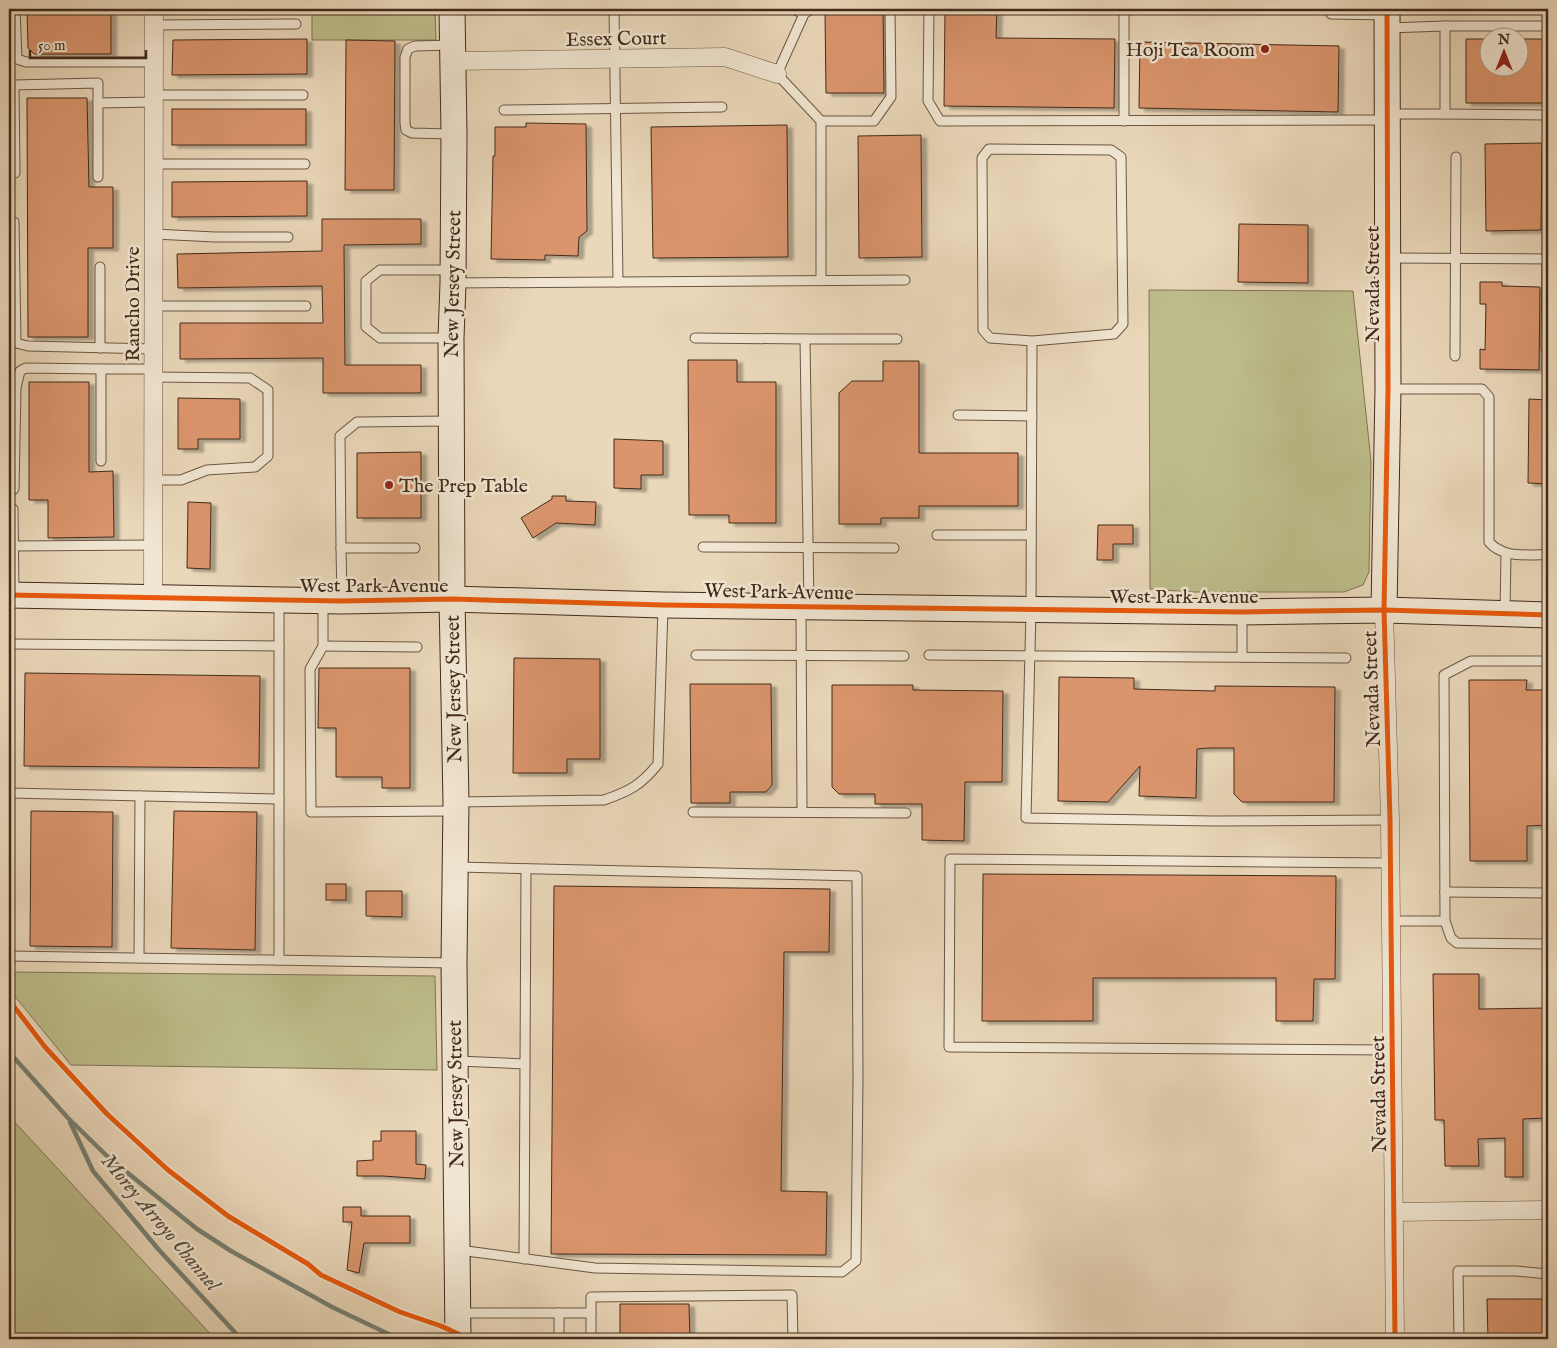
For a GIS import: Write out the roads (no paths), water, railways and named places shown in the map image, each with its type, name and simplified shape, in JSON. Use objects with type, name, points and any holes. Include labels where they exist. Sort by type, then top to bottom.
[{"type":"street","name":"New Jersey Street","points":[[452,9],[454,134],[453,276],[450,338],[456,806],[454,963],[458,1339]]},
{"type":"street","name":"Rancho Drive","points":[[153,598],[154,17]]},
{"type":"street","name":"Nevada Street","points":[[1387,17],[1388,389],[1384,610],[1391,864],[1395,1339]]},
{"type":"street","name":"Essex Court","points":[[452,53],[616,59],[725,57],[777,74]]},
{"type":"street","name":"West Park Avenue","points":[[11,595],[332,601],[452,599],[663,605],[1242,612],[1384,610],[1548,615]]},
{"type":"street","points":[[1394,1212],[1548,1210]]},
{"type":"lane","points":[[15,9],[15,47],[17,59],[26,62],[154,62]]},
{"type":"lane","points":[[614,9],[618,282]]},
{"type":"lane","points":[[793,9],[807,11],[777,74],[821,122],[821,280]]},
{"type":"lane","points":[[821,122],[874,122],[891,97],[890,9]]},
{"type":"lane","points":[[928,9],[928,101],[940,121],[1124,121],[1387,117],[1445,114],[1548,115]]},
{"type":"lane","points":[[1124,14],[1124,121]]},
{"type":"lane","points":[[1331,14],[1387,17],[1445,26],[1548,26]]},
{"type":"lane","points":[[154,17],[296,24]]},
{"type":"lane","points":[[1445,26],[1445,114]]},
{"type":"lane","points":[[452,53],[415,46],[408,49],[406,52],[405,123],[406,130],[412,133],[454,134]]},
{"type":"lane","points":[[15,173],[14,85],[98,83],[98,177]]},
{"type":"lane","points":[[98,104],[155,99],[303,95]]},
{"type":"lane","points":[[504,110],[615,110],[722,107]]},
{"type":"lane","points":[[989,149],[1111,150],[1121,157],[1123,324],[1114,334],[1032,341],[990,338],[983,330],[982,158],[989,149]]},
{"type":"lane","points":[[1455,356],[1456,157]]},
{"type":"lane","points":[[154,164],[304,164]]},
{"type":"lane","points":[[1548,172],[1546,349],[1548,349]]},
{"type":"lane","points":[[14,222],[16,343],[28,346],[153,349]]},
{"type":"lane","points":[[154,234],[215,237],[288,237]]},
{"type":"lane","points":[[1387,258],[1548,259]]},
{"type":"lane","points":[[100,267],[100,348]]},
{"type":"lane","points":[[450,338],[380,338],[366,326],[366,282],[380,270],[453,276],[618,282],[905,280]]},
{"type":"lane","points":[[153,306],[306,306]]},
{"type":"lane","points":[[695,338],[897,339]]},
{"type":"lane","points":[[802,812],[802,655],[808,547],[805,339]]},
{"type":"lane","points":[[1032,341],[1030,655],[1026,818],[1213,822],[1390,820]]},
{"type":"lane","points":[[14,489],[16,388],[20,371],[26,368],[101,368],[153,373],[250,378],[268,390],[268,456],[255,468],[207,470],[181,480],[153,480]]},
{"type":"lane","points":[[101,368],[101,461]]},
{"type":"lane","points":[[1388,389],[1482,389],[1489,397],[1488,542],[1496,550],[1506,554],[1548,555]]},
{"type":"lane","points":[[958,416],[1032,416]]},
{"type":"lane","points":[[452,421],[357,422],[340,436],[341,548],[323,646],[310,669],[311,812],[604,800],[623,794],[644,780],[658,764],[663,605]]},
{"type":"lane","points":[[11,595],[13,509]]},
{"type":"lane","points":[[937,535],[1030,535]]},
{"type":"lane","points":[[13,546],[153,545]]},
{"type":"lane","points":[[703,547],[894,548]]},
{"type":"lane","points":[[341,548],[414,548]]},
{"type":"lane","points":[[1505,614],[1506,554]]},
{"type":"lane","points":[[279,600],[279,960]]},
{"type":"lane","points":[[1242,612],[1242,657]]},
{"type":"lane","points":[[9,644],[279,646]]},
{"type":"lane","points":[[323,646],[417,646]]},
{"type":"lane","points":[[929,654],[1346,658]]},
{"type":"lane","points":[[696,655],[904,656]]},
{"type":"lane","points":[[1548,661],[1471,661],[1444,675],[1445,892],[1446,921],[1451,938],[1457,943],[1548,944]]},
{"type":"lane","points":[[9,793],[279,799]]},
{"type":"lane","points":[[139,958],[140,796]]},
{"type":"lane","points":[[694,812],[906,813]]},
{"type":"lane","points":[[1391,864],[950,859],[949,1047],[1393,1050]]},
{"type":"lane","points":[[455,867],[857,876],[858,1089],[856,1261],[842,1272],[595,1268],[457,1250]]},
{"type":"lane","points":[[524,1259],[526,869]]},
{"type":"lane","points":[[1445,892],[1548,893]]},
{"type":"lane","points":[[1391,921],[1446,921]]},
{"type":"lane","points":[[9,956],[454,963]]},
{"type":"lane","points":[[455,1061],[525,1064]]},
{"type":"lane","points":[[1459,1339],[1458,1271],[1516,1270],[1548,1274]]},
{"type":"lane","points":[[591,1339],[591,1296],[792,1296],[793,1339]]},
{"type":"lane","points":[[458,1313],[591,1313]]},
{"type":"lane","points":[[559,1313],[559,1339]]},
{"type":"waterway","points":[[9,1052],[68,1118],[108,1157],[197,1229],[231,1251],[332,1307],[399,1339]]},
{"type":"waterway","name":"Morey Arroyo Channel","points":[[70,1122],[93,1171],[159,1250],[241,1339]]},
{"type":"place","name":"Hoji Tea Room","points":[[1265,49]]},
{"type":"place","name":"The Prep Table","points":[[389,485]]}]
